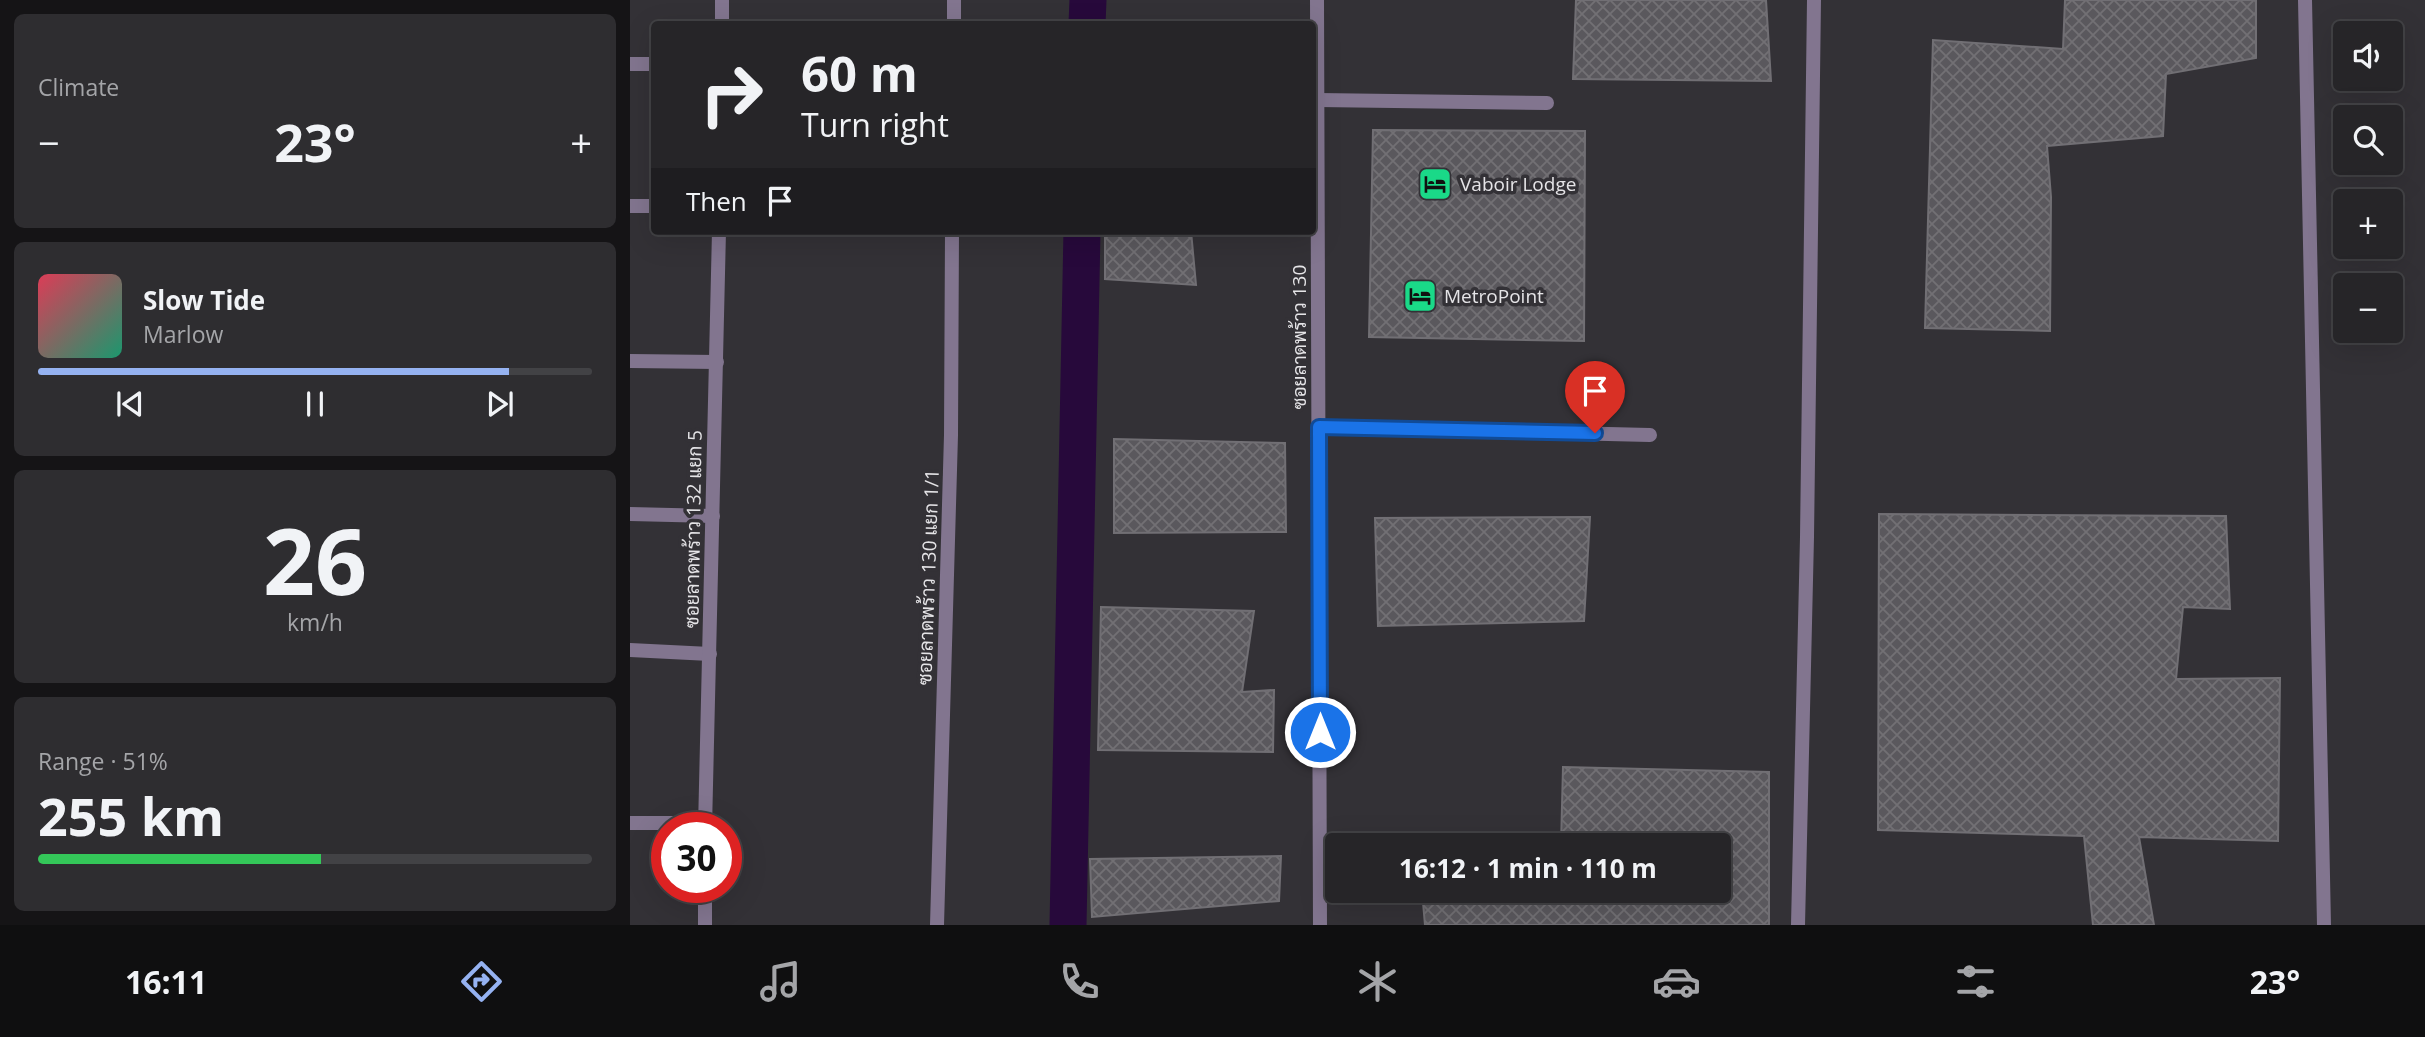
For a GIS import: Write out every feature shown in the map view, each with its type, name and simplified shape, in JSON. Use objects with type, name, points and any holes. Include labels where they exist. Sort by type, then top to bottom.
[{"type":"street","points":[[722,0],[722,21]]},
{"type":"street","points":[[954,0],[954,21]]},
{"type":"street","name":"ซอยลาดพร้าว 130","points":[[1317,0],[1321,925]]},
{"type":"street","points":[[1798,925],[1807,537],[1814,0]]},
{"type":"street","points":[[2305,0],[2324,925]]},
{"type":"street","points":[[630,64],[651,64]]},
{"type":"street","points":[[1318,100],[1547,103]]},
{"type":"street","points":[[630,206],[651,206]]},
{"type":"street","name":"ซอยลาดพร้าว 132 แยก 5","points":[[705,812],[719,235]]},
{"type":"street","name":"ซอยลาดพร้าว 130 แยก 1/1","points":[[937,925],[951,435],[952,235]]},
{"type":"street","points":[[630,361],[717,362]]},
{"type":"street","points":[[1319,427],[1650,435]]},
{"type":"street","points":[[630,514],[713,516]]},
{"type":"street","points":[[630,650],[710,654]]},
{"type":"street","points":[[630,823],[651,824]]},
{"type":"street","points":[[705,903],[705,925]]},
{"type":"building","points":[[1576,0],[1766,0],[1771,81],[1573,79]]},
{"type":"building","points":[[2065,0],[2256,0],[2256,58],[2166,74],[2163,136],[2047,146],[2051,197],[2050,331],[1925,328],[1933,40],[2063,49]]},
{"type":"building","points":[[1373,130],[1585,131],[1584,341],[1369,337]]},
{"type":"building","points":[[1105,235],[1191,235],[1196,285],[1105,279]]},
{"type":"building","points":[[1114,439],[1285,443],[1286,532],[1114,533]]},
{"type":"building","points":[[1879,514],[2226,516],[2230,609],[2183,607],[2176,679],[2280,678],[2278,841],[2139,837],[2154,925],[2093,925],[2084,836],[1878,830]]},
{"type":"building","points":[[1590,517],[1584,621],[1378,626],[1375,518]]},
{"type":"building","points":[[1101,607],[1254,611],[1242,692],[1274,690],[1273,752],[1098,750]]},
{"type":"building","points":[[1563,767],[1769,772],[1769,925],[1425,925],[1423,903],[1731,903],[1731,833],[1561,833]]},
{"type":"building","points":[[1281,856],[1279,901],[1092,917],[1090,859]]},
{"type":"waterway","points":[[1087,21],[1088,0]]},
{"type":"waterway","points":[[1068,925],[1082,235]]},
{"type":"place","name":"Vaboir Lodge","points":[[1435,184]]},
{"type":"place","name":"MetroPoint","points":[[1420,296]]},
{"type":"route","points":[[1320,732],[1319,427],[1595,433]]}]
